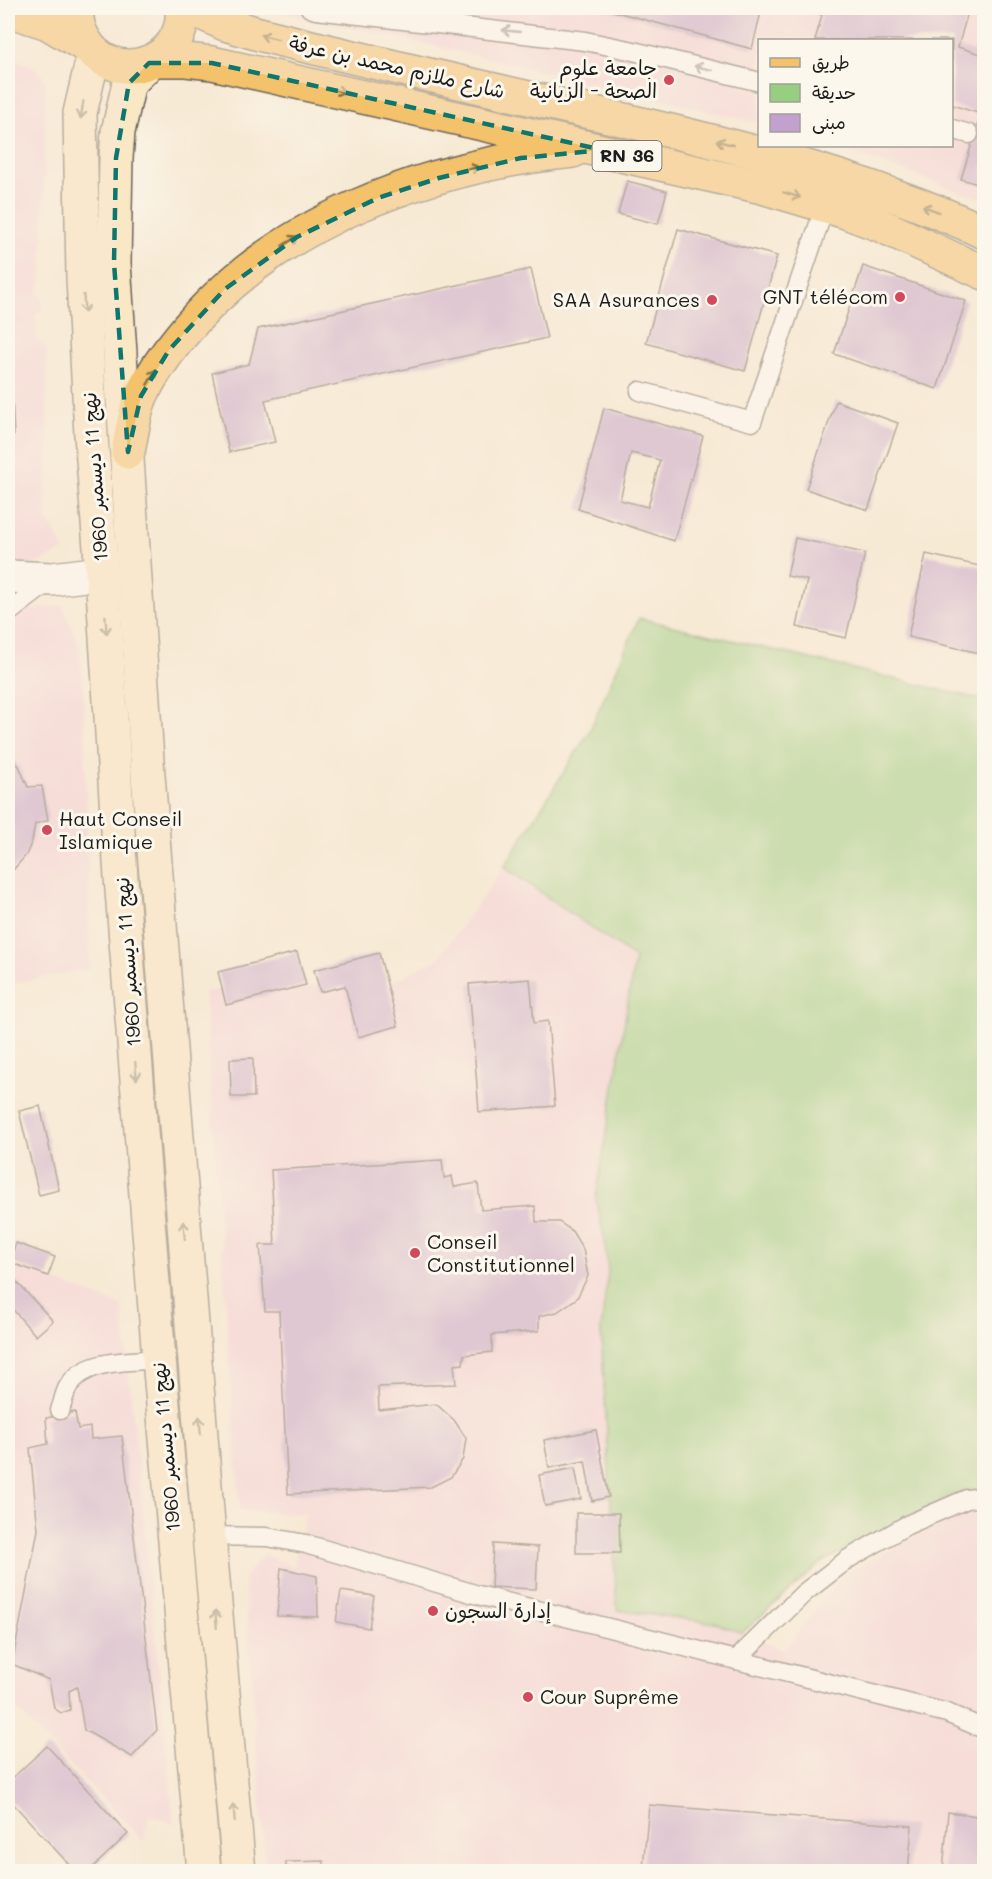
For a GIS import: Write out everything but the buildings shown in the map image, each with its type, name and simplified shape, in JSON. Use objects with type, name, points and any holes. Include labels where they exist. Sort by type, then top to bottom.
[{"type":"main road","points":[[77,8],[76,15],[80,32],[91,50]]},
{"type":"main road","points":[[8,10],[48,23],[106,61],[120,66],[134,66],[152,62],[169,49],[179,34],[183,16],[182,8]]},
{"type":"main road","name":"شارع ملازم محمد بن عرفة","points":[[191,8],[225,24],[259,34],[753,150],[876,188],[984,232]]},
{"type":"main road","name":"نهج 11 ديسمبر 1960","points":[[91,50],[80,113],[83,279],[91,435],[120,866],[159,1359],[204,1872]]},
{"type":"main road","name":"شارع ملازم محمد بن عرفة","points":[[152,62],[186,60],[258,73],[762,187],[880,225],[984,273]]},
{"type":"main road","name":"نهج 11 ديسمبر 1960","points":[[152,62],[129,82],[123,104],[116,159],[114,263],[148,775],[209,1536],[239,1872]]},
{"type":"main road","points":[[128,452],[141,396],[169,350],[196,316],[225,289],[253,265],[289,242],[339,215],[378,198],[439,178],[495,162],[603,150]]},
{"type":"street","points":[[8,578],[52,579],[102,573]]},
{"type":"lane","points":[[310,8],[585,40],[758,82]]},
{"type":"lane","points":[[640,391],[752,422],[825,206]]},
{"type":"lane","points":[[8,613],[52,579]]},
{"type":"lane","points":[[60,1410],[68,1387],[81,1373],[98,1365],[159,1359]]},
{"type":"lane","points":[[736,1660],[804,1593],[848,1559],[907,1525],[968,1499],[984,1497]]},
{"type":"lane","points":[[209,1536],[267,1537],[306,1544],[477,1596],[947,1713],[984,1729]]},
{"type":"highlighted area","points":[[149,63],[212,63],[603,150],[521,158],[439,178],[378,198],[297,237],[225,289],[169,350],[141,396],[128,452],[114,263],[116,158],[129,83]]},
{"type":"shaded area","name":"جامعة علوم الصحة - الزيانية","points":[[272,8],[984,8],[984,200],[836,147],[953,147],[953,39],[758,39],[758,123]]},
{"type":"shaded area","points":[[8,56],[35,67],[43,77],[46,88],[42,281],[37,294],[42,298],[42,309],[35,315],[37,339],[47,348],[47,519],[65,550],[29,568],[8,568]]},
{"type":"shaded area","name":"Haut Conseil Islamique","points":[[8,586],[28,597],[32,610],[62,605],[79,645],[84,691],[90,969],[8,984]]},
{"type":"shaded area","points":[[504,867],[635,958],[596,1198],[608,1271],[601,1331],[617,1610],[715,1623],[784,1650],[846,1572],[937,1526],[984,1506],[984,1871],[266,1871],[244,1577],[264,1555],[294,1566],[305,1514],[240,1510],[204,991],[388,984],[438,959]]},
{"type":"shaded area","points":[[8,1263],[122,1306],[174,1824],[149,1815],[144,1842],[8,1700]]},
{"type":"green space","points":[[639,618],[984,700],[984,1487],[955,1495],[822,1562],[742,1633],[715,1623],[617,1610],[601,1331],[608,1271],[596,1198],[635,958],[504,867],[589,732]]},
{"type":"place","name":"جامعة علوم الصحة - الزيانية","points":[[669,80]]},
{"type":"place","name":"GNT télécom","points":[[900,297]]},
{"type":"place","name":"SAA Asurances","points":[[712,300]]},
{"type":"place","name":"Haut Conseil Islamique","points":[[47,830]]},
{"type":"place","name":"Conseil Constitutionnel","points":[[415,1253]]},
{"type":"place","name":"إدارة السجون","points":[[433,1611]]},
{"type":"place","name":"Cour Suprême","points":[[528,1697]]}]
